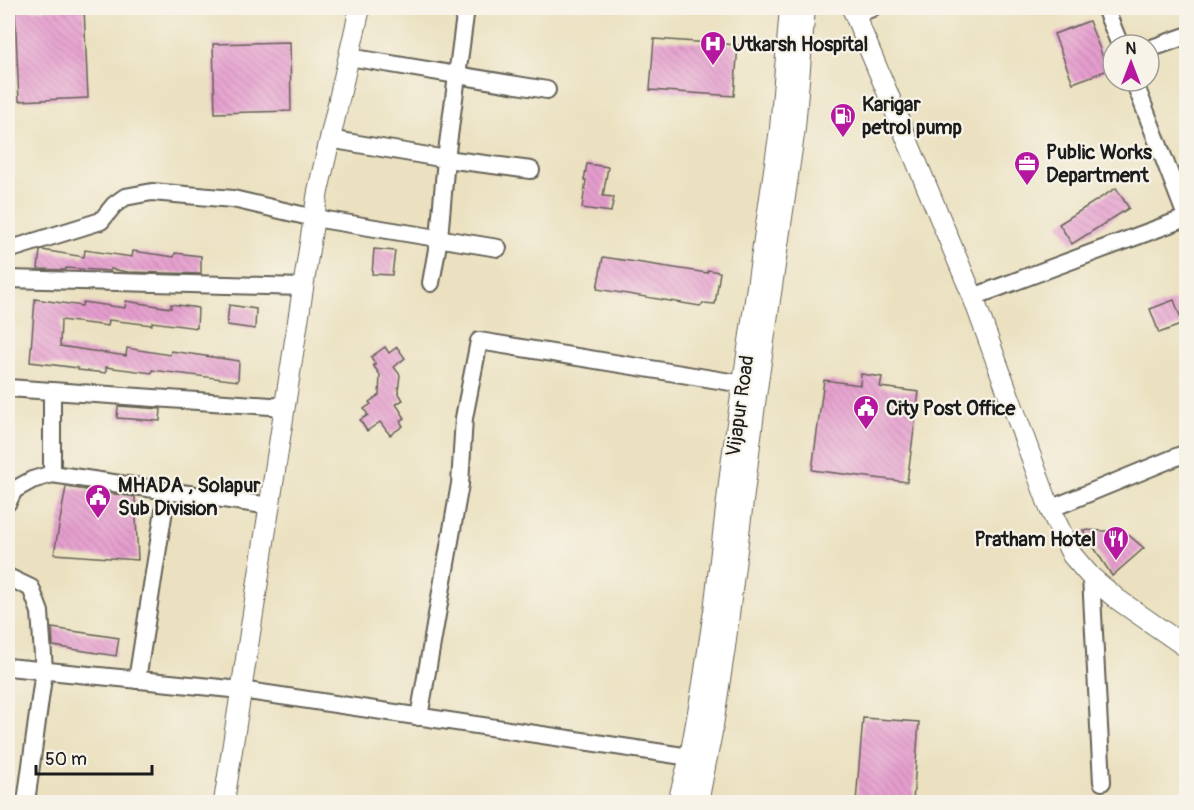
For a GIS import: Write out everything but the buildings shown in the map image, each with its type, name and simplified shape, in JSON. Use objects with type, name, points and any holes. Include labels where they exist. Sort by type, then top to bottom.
[{"type":"main road","points":[[224,802],[314,218],[329,138],[360,8]]},
{"type":"main road","name":"Vijapur Road","points":[[678,802],[690,757],[708,653],[743,384],[780,129],[790,8]]},
{"type":"main road","name":"Vijapur Road","points":[[698,802],[725,647],[756,396],[795,128],[805,8]]},
{"type":"main road","points":[[860,10],[973,297],[1050,509],[1072,555],[1090,577],[1117,599],[1186,646]]},
{"type":"street","points":[[431,282],[439,238],[446,159],[466,8]]},
{"type":"street","points":[[1105,8],[1114,33]]},
{"type":"street","points":[[1161,45],[1186,36]]},
{"type":"street","points":[[349,57],[547,90]]},
{"type":"street","points":[[973,297],[1186,217],[1139,93]]},
{"type":"street","points":[[329,138],[446,159],[531,170]]},
{"type":"street","points":[[8,250],[101,221],[114,205],[125,197],[152,192],[233,199],[314,218],[498,248]]},
{"type":"street","points":[[8,279],[303,287]]},
{"type":"street","points":[[419,717],[460,484],[464,418],[478,341],[743,384]]},
{"type":"street","points":[[8,388],[285,407]]},
{"type":"street","points":[[52,392],[52,474]]},
{"type":"street","points":[[1050,509],[1186,453]]},
{"type":"street","points":[[8,502],[14,490],[32,480],[52,474],[270,506]]},
{"type":"street","points":[[137,680],[167,491]]},
{"type":"street","points":[[8,577],[31,588],[40,612],[44,670],[26,802]]},
{"type":"street","points":[[1090,577],[1102,782]]},
{"type":"street","points":[[8,667],[242,690],[690,757]]},
{"type":"place","name":"Utkarsh Hospital","points":[[713,67]]},
{"type":"place","name":"Karigar petrol pump","points":[[843,139]]},
{"type":"place","name":"Public Works Department","points":[[1027,187]]},
{"type":"place","name":"City Post Office","points":[[866,431]]},
{"type":"place","name":"MHADA , Solapur Sub Division","points":[[98,520]]},
{"type":"place","name":"Pratham Hotel","points":[[1116,562]]}]
